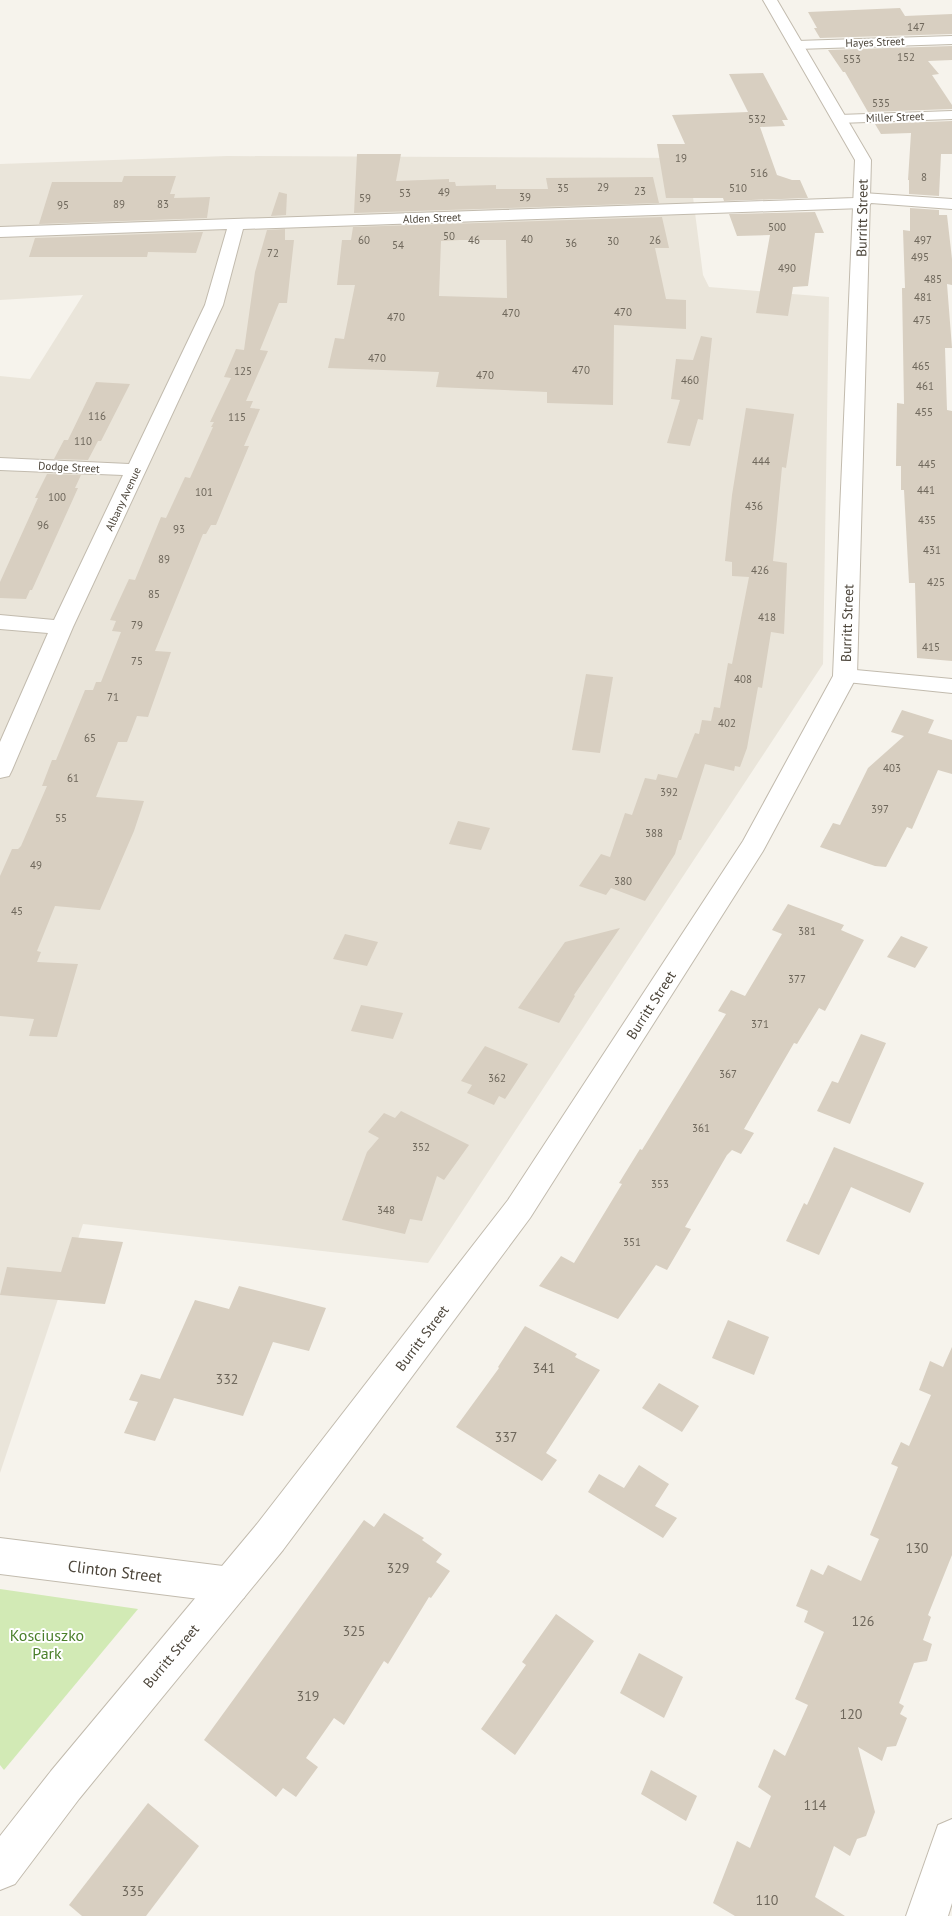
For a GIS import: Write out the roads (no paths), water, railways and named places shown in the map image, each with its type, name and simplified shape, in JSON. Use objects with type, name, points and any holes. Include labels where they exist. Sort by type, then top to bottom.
[{"type":"street","name":"Burritt Street","points":[[2,1861],[231,1585],[466,1280],[531,1191],[754,845],[845,676],[863,200],[862,160],[770,0]]},
{"type":"street","name":"Hayes Street","points":[[797,45],[952,40]]},
{"type":"street","name":"Miller Street","points":[[839,119],[952,114]]},
{"type":"street","name":"Alden Street","points":[[0,232],[236,225],[863,200],[952,204]]},
{"type":"street","name":"Albany Avenue","points":[[0,770],[62,627],[214,305],[236,225]]},
{"type":"street","name":"Dodge Street","points":[[0,464],[137,470]]},
{"type":"street","points":[[0,622],[62,627]]},
{"type":"street","points":[[845,676],[952,686]]},
{"type":"street","name":"Clinton Street","points":[[0,1556],[231,1585]]},
{"type":"street","points":[[927,1916],[952,1840]]},
{"type":"park label","name":"Kosciuszko Park","points":[[47,1644]]}]
